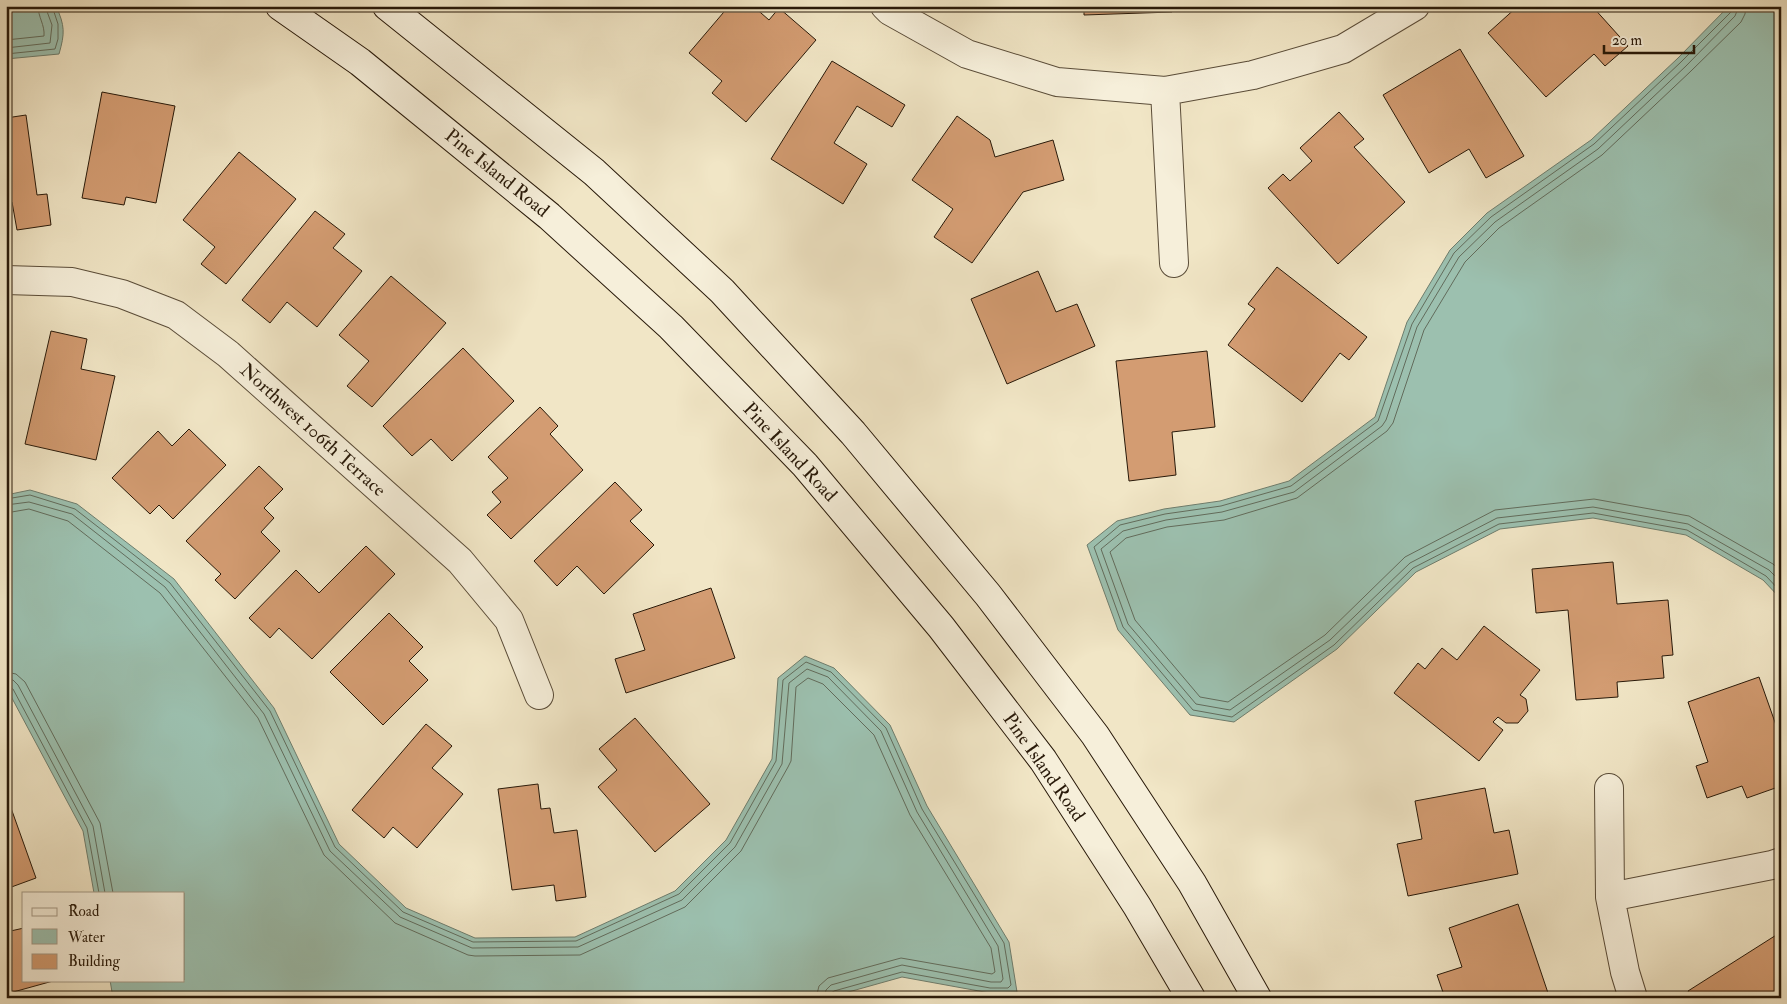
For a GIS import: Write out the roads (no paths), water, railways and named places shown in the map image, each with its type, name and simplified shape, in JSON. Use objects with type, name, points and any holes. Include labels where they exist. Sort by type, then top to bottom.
[{"type":"main road","name":"Pine Island Road","points":[[280,6],[360,62],[549,216],[671,327],[805,465],[941,627],[1043,760],[1137,906],[1191,998]]},
{"type":"main road","points":[[387,6],[594,172],[722,290],[852,433],[988,595],[1095,735],[1192,883],[1258,998]]},
{"type":"main road","points":[[885,6],[890,11],[967,54],[1057,82],[1165,91],[1253,75],[1343,49],[1415,6]]},
{"type":"main road","points":[[1165,91],[1174,263]]},
{"type":"main road","name":"Northwest 106th Terrace","points":[[6,280],[72,282],[122,294],[176,315],[228,354],[460,562],[509,620],[539,695]]},
{"type":"main road","points":[[1608,788],[1610,897],[1625,972],[1633,998]]},
{"type":"main road","points":[[1610,897],[1781,862]]},
{"type":"water","points":[[6,6],[56,6],[63,30],[59,54],[6,59]]},
{"type":"water","points":[[1729,6],[1781,6],[1781,599],[1763,580],[1686,535],[1593,518],[1500,529],[1416,572],[1337,649],[1234,722],[1190,715],[1118,630],[1087,545],[1117,521],[1164,509],[1220,501],[1289,481],[1375,417],[1407,322],[1450,250],[1487,213],[1591,140],[1678,58]]},
{"type":"water","points":[[30,490],[77,504],[174,579],[274,708],[339,844],[406,908],[475,938],[575,937],[675,891],[726,840],[772,759],[778,678],[805,656],[834,668],[890,725],[927,806],[1009,942],[1017,992],[990,993],[902,977],[827,998],[113,998],[110,982],[185,982],[185,892],[94,892],[83,831],[6,687],[6,495]]}]
